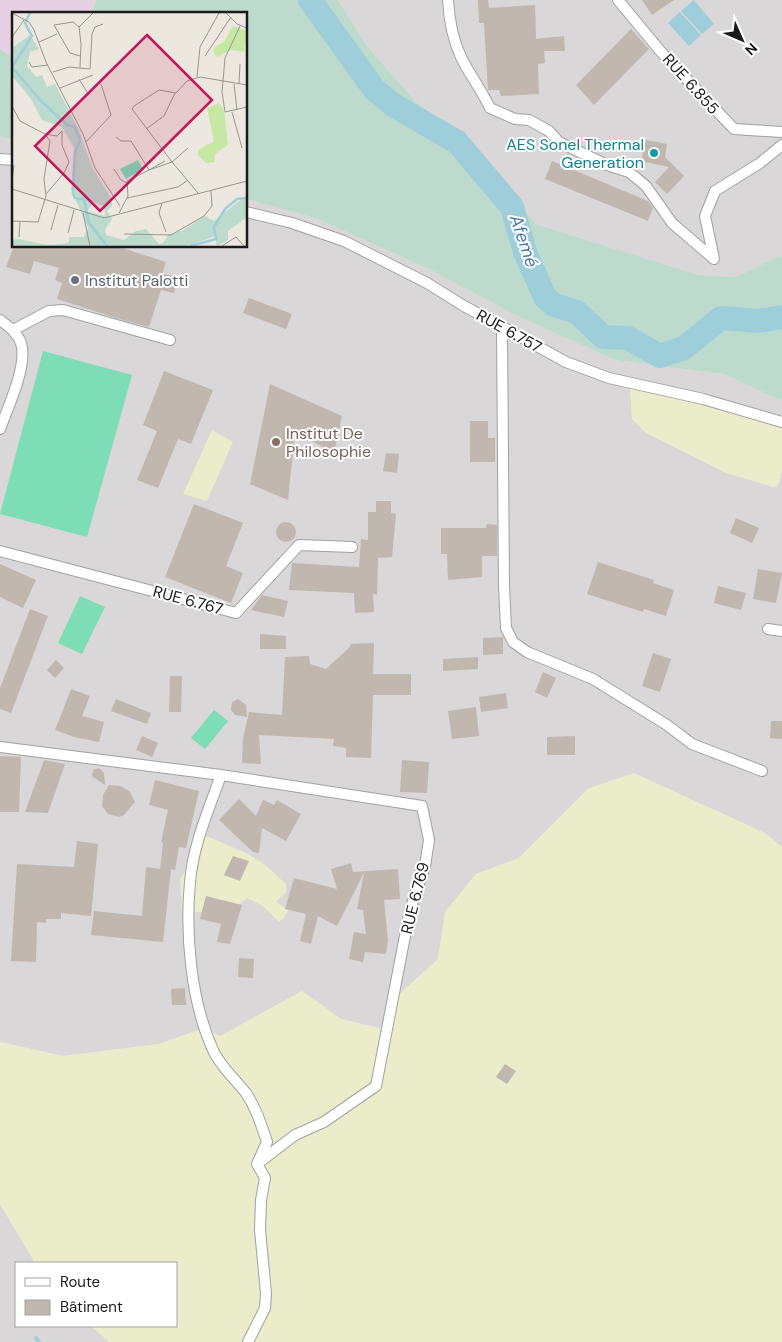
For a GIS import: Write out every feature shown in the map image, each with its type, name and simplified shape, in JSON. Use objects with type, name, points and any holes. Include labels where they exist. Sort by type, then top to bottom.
[{"type":"street","points":[[448,0],[455,39],[461,57],[479,85],[490,108],[515,119],[529,120],[549,131],[559,142],[607,165],[629,172],[646,186],[672,224],[714,258],[705,216],[715,191],[760,163],[782,145]]},
{"type":"street","name":"RUE 6.855","points":[[618,0],[662,53],[734,129],[782,132]]},
{"type":"street","name":"RUE 6.757","points":[[248,212],[292,223],[344,242],[427,283],[566,362],[609,378],[703,399],[782,422]]},
{"type":"street","points":[[13,330],[49,311],[63,310],[170,340]]},
{"type":"street","points":[[0,320],[13,330],[21,343],[22,358],[16,386],[0,429]]},
{"type":"street","points":[[502,327],[504,586],[506,628],[513,642],[527,652],[593,679],[625,697],[692,744],[762,771]]},
{"type":"street","name":"RUE 6.767","points":[[0,551],[236,613],[298,545],[352,547]]},
{"type":"street","points":[[768,630],[782,631]]},
{"type":"street","name":"RUE 6.769","points":[[0,747],[221,775],[422,806],[429,840],[424,866],[410,910],[376,1086],[324,1122],[295,1136],[256,1164]]},
{"type":"street","points":[[221,775],[202,828],[190,881],[191,958],[197,1003],[214,1053],[256,1110],[267,1142],[256,1164],[265,1178],[261,1200],[260,1230],[266,1293],[265,1308],[248,1342]]},
{"type":"shaded area","points":[[0,0],[96,0],[93,12],[12,12],[12,57],[0,49]]},
{"type":"shaded area","points":[[338,0],[782,0],[782,255],[736,277],[698,275],[536,224],[475,152],[415,101],[367,46]]},
{"type":"shaded area","points":[[0,136],[12,139],[12,248],[248,248],[248,200],[318,219],[431,270],[515,315],[615,360],[724,374],[782,401],[782,426],[630,386],[632,419],[726,473],[773,487],[779,483],[782,470],[782,847],[765,833],[589,788],[519,858],[476,874],[445,912],[438,959],[391,1002],[387,1030],[341,1019],[302,991],[220,1037],[204,1028],[159,1044],[63,1056],[0,1042]]},
{"type":"shaded area","points":[[0,1204],[34,1262],[15,1262],[15,1327],[92,1327],[109,1342],[0,1342]]},
{"type":"green space","points":[[96,0],[338,0],[367,46],[415,101],[475,152],[536,224],[698,275],[736,277],[782,255],[782,401],[724,374],[615,360],[515,315],[431,270],[318,219],[248,200],[248,12],[93,12]]},
{"type":"green space","points":[[0,49],[12,57],[12,139],[0,136]]},
{"type":"green space","points":[[43,351],[132,375],[87,537],[0,514]]},
{"type":"green space","points":[[630,386],[782,426],[782,470],[777,487],[726,473],[646,433],[632,419]]},
{"type":"green space","points":[[212,430],[233,442],[207,501],[183,494]]},
{"type":"green space","points":[[80,596],[105,607],[82,654],[58,643]]},
{"type":"green space","points":[[214,710],[228,721],[205,749],[191,738]]},
{"type":"green space","points":[[634,773],[765,833],[782,847],[782,1342],[109,1342],[92,1327],[178,1327],[178,1262],[34,1262],[0,1204],[0,1042],[63,1056],[159,1044],[204,1028],[220,1036],[302,991],[341,1019],[387,1030],[391,1002],[438,959],[445,912],[476,874],[519,858],[589,788]]},
{"type":"green space","points":[[204,835],[246,853],[264,864],[286,884],[286,892],[276,902],[288,910],[284,918],[279,922],[263,906],[247,898],[235,908],[219,912],[182,912],[180,880]]},
{"type":"water","points":[[694,0],[714,24],[702,34],[681,11]]},
{"type":"water","points":[[680,12],[701,35],[689,46],[668,23]]},
{"type":"building","points":[[478,0],[488,0],[489,8],[535,5],[536,39],[564,36],[565,51],[544,51],[545,63],[538,64],[539,94],[501,96],[499,90],[488,90],[484,23],[479,23]]},
{"type":"building","points":[[642,0],[674,0],[652,15]]},
{"type":"building","points":[[631,29],[649,49],[594,105],[576,85]]},
{"type":"building","points":[[646,140],[667,144],[665,157],[684,176],[667,194],[655,182],[669,167],[641,161]]},
{"type":"building","points":[[552,161],[648,201],[653,208],[648,221],[545,179]]},
{"type":"building","points":[[13,248],[122,248],[166,262],[162,274],[177,276],[174,293],[161,290],[149,327],[57,299],[62,283],[55,280],[59,268],[34,261],[30,274],[6,267]]},
{"type":"building","points":[[249,298],[292,314],[286,329],[243,313]]},
{"type":"building","points":[[164,371],[213,390],[191,444],[178,439],[158,488],[137,480],[157,431],[143,425]]},
{"type":"building","name":"Institut De Philosophie","points":[[270,384],[342,416],[334,453],[295,432],[288,500],[250,484]]},
{"type":"building","points":[[470,421],[488,421],[488,438],[495,438],[495,462],[470,462]]},
{"type":"building","points":[[386,453],[399,454],[397,473],[383,471]]},
{"type":"building","points":[[376,501],[391,501],[391,513],[396,514],[392,557],[378,558],[377,595],[373,594],[374,612],[355,613],[354,593],[289,590],[292,563],[359,567],[361,539],[368,540],[368,512],[376,512]]},
{"type":"building","points":[[194,504],[243,523],[226,566],[243,573],[231,603],[165,577]]},
{"type":"building","points":[[736,518],[759,528],[752,543],[730,533]]},
{"type":"building","points":[[282,522],[290,522],[296,528],[296,536],[290,542],[282,542],[276,536],[276,528]]},
{"type":"building","points":[[487,524],[497,525],[497,556],[482,556],[482,577],[448,580],[447,554],[441,554],[441,528],[486,528]]},
{"type":"building","points":[[598,562],[654,580],[653,583],[674,590],[666,616],[644,609],[643,612],[587,594]]},
{"type":"building","points":[[0,564],[36,580],[23,608],[0,597]]},
{"type":"building","points":[[758,569],[782,573],[776,603],[753,599]]},
{"type":"building","points":[[718,586],[746,593],[741,610],[714,603]]},
{"type":"building","points":[[262,595],[288,601],[284,617],[251,610]]},
{"type":"building","points":[[30,609],[48,616],[11,713],[0,709],[0,688]]},
{"type":"building","points":[[260,634],[286,636],[286,649],[260,649]]},
{"type":"building","points":[[503,637],[503,654],[483,655],[483,638]]},
{"type":"building","points":[[374,643],[373,674],[411,674],[411,695],[373,695],[371,758],[346,757],[346,748],[333,746],[334,739],[259,735],[261,764],[242,763],[243,738],[249,712],[282,715],[285,657],[309,656],[310,664],[326,669],[351,644]]},
{"type":"building","points":[[653,653],[671,659],[660,692],[642,686]]},
{"type":"building","points":[[478,657],[478,669],[443,671],[443,659]]},
{"type":"building","points":[[56,660],[64,668],[55,678],[47,670]]},
{"type":"building","points":[[543,672],[556,678],[547,698],[535,692]]},
{"type":"building","points":[[170,676],[182,676],[181,712],[169,712]]},
{"type":"building","points":[[71,689],[90,696],[82,716],[104,722],[99,742],[74,737],[55,730]]},
{"type":"building","points":[[506,693],[508,708],[481,712],[479,697]]},
{"type":"building","points":[[116,699],[151,713],[147,724],[111,711]]},
{"type":"building","points":[[238,699],[246,705],[247,717],[235,715],[231,710],[232,702]]},
{"type":"building","points":[[476,707],[479,736],[452,739],[448,711]]},
{"type":"building","points":[[771,721],[782,721],[782,739],[770,738]]},
{"type":"building","points":[[142,736],[158,743],[152,757],[136,750]]},
{"type":"building","points":[[575,736],[575,755],[547,755],[547,737]]},
{"type":"building","points":[[0,756],[21,757],[19,812],[0,812]]},
{"type":"building","points":[[44,760],[65,764],[48,813],[25,812]]},
{"type":"building","points":[[402,760],[429,762],[427,793],[400,792]]},
{"type":"building","points":[[99,768],[104,773],[105,785],[92,776],[93,770]]},
{"type":"building","points":[[155,780],[199,791],[186,848],[179,847],[175,870],[171,869],[163,942],[91,935],[94,911],[142,916],[146,867],[160,869],[163,843],[161,842],[168,810],[149,805]]},
{"type":"building","points":[[109,785],[121,786],[130,792],[135,802],[124,815],[119,817],[108,814],[102,806],[103,795]]},
{"type":"building","points":[[239,799],[256,816],[263,800],[274,805],[277,800],[301,814],[286,841],[262,828],[259,853],[253,852],[219,820]]},
{"type":"building","points":[[77,841],[98,844],[91,916],[61,913],[61,919],[46,919],[46,923],[37,922],[36,962],[11,961],[17,864],[74,867]]},
{"type":"building","points":[[233,856],[249,861],[240,881],[224,875]]},
{"type":"building","points":[[351,863],[353,872],[398,869],[400,899],[384,900],[388,941],[386,954],[365,952],[363,962],[349,959],[354,932],[366,934],[363,910],[357,909],[364,873],[337,926],[318,916],[311,944],[300,941],[306,914],[285,909],[294,878],[337,889],[331,869]]},
{"type":"building","points":[[206,896],[242,905],[230,944],[217,942],[221,924],[200,919]]},
{"type":"building","points":[[239,958],[254,959],[253,978],[238,977]]},
{"type":"building","points":[[185,988],[186,1005],[172,1005],[171,989]]},
{"type":"building","points":[[505,1064],[516,1071],[507,1084],[496,1077]]},
{"type":"waterway","name":"Afemé","points":[[310,0],[374,89],[393,105],[457,142],[512,207],[525,252],[545,297],[554,305],[577,312],[603,337],[628,338],[660,356],[684,348],[721,318],[758,321],[782,317]]},
{"type":"waterway","points":[[36,1338],[39,1342]]},
{"type":"place","name":"AES Sonel Thermal Generation","points":[[654,153]]},
{"type":"place","name":"Institut Palotti","points":[[75,280]]},
{"type":"place","name":"Institut De Philosophie","points":[[276,442]]}]
